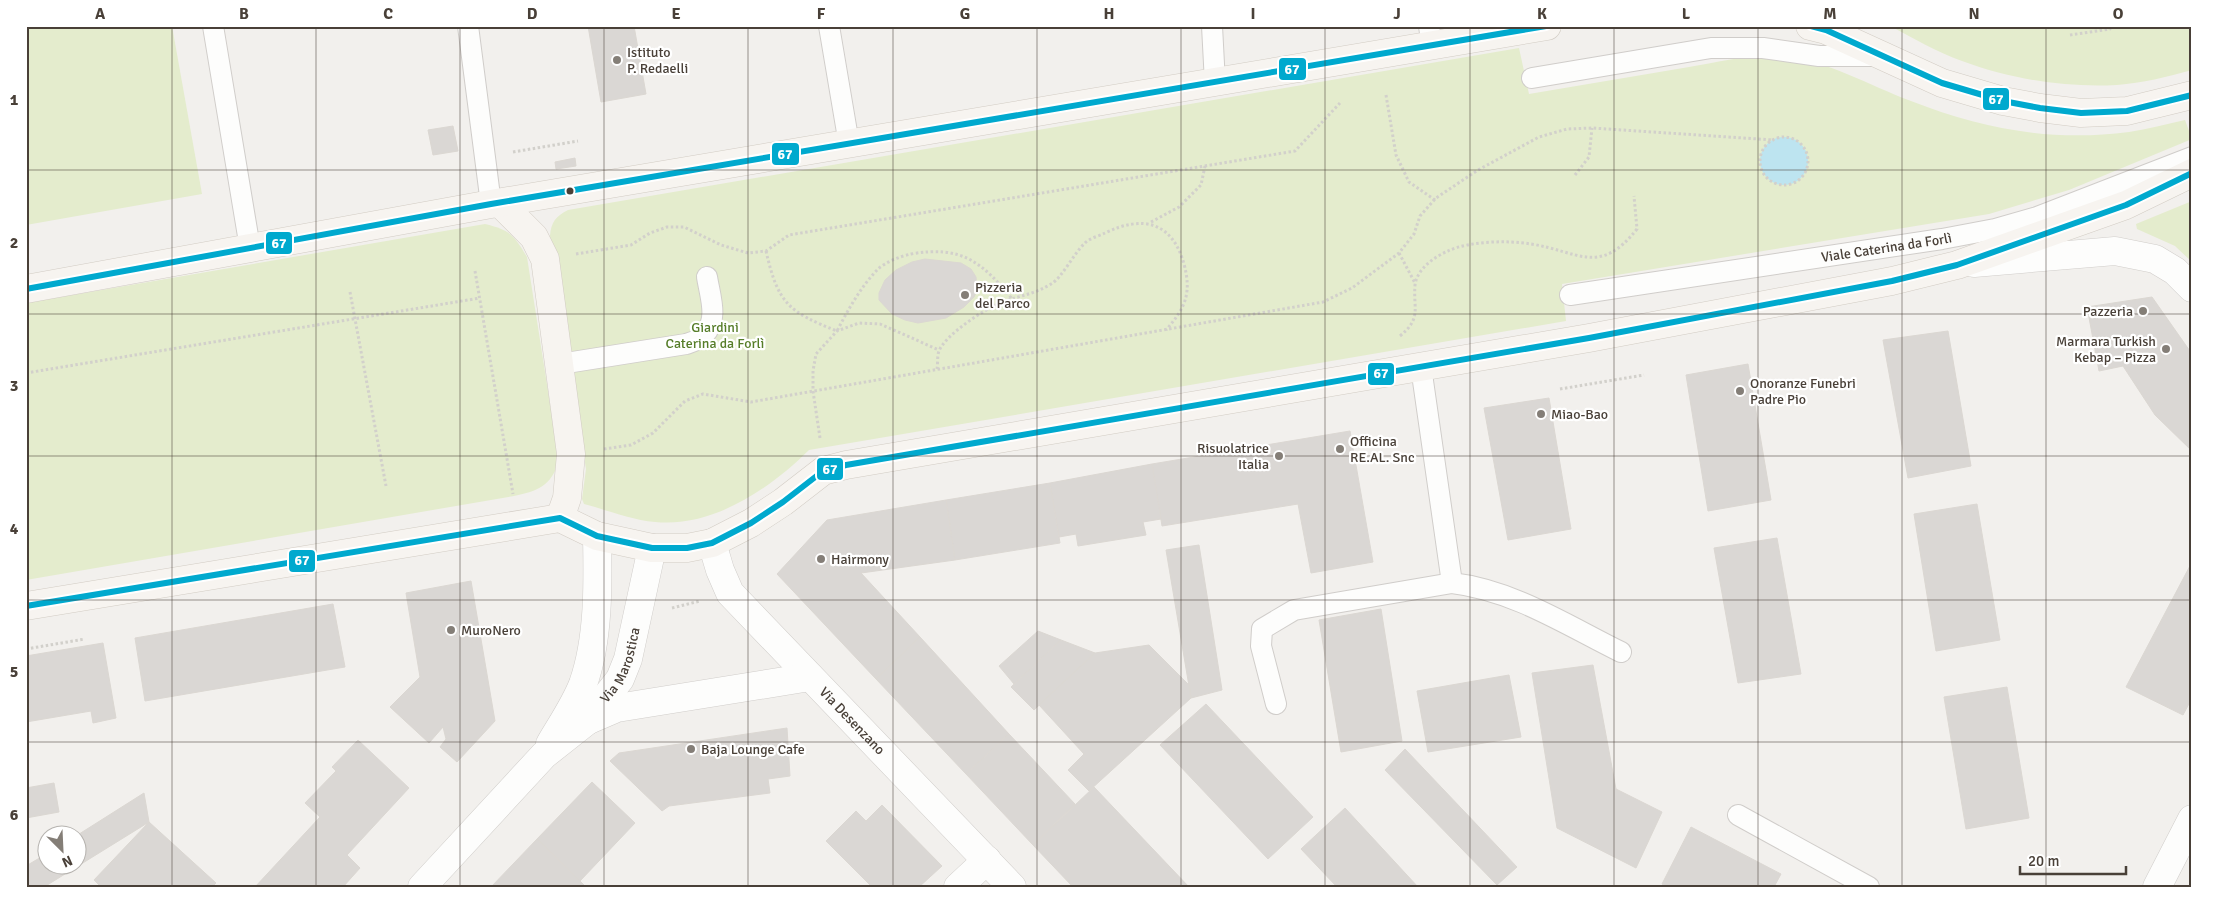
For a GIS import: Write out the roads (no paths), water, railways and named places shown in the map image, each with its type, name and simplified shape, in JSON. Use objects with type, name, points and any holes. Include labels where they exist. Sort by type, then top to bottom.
[{"type":"main road","points":[[26,289],[496,203],[1215,83],[1430,37],[1547,26]]},
{"type":"main road","points":[[1810,26],[1826,30],[1942,83],[2003,101],[2048,110],[2081,114],[2127,111],[2192,95]]},
{"type":"main road","name":"Viale Caterina da Forlì","points":[[560,518],[597,536],[652,548],[687,548],[712,543],[751,523],[783,502],[823,471],[856,463],[1599,336],[1872,285],[1958,265],[2126,204],[2192,174]]},
{"type":"main road","points":[[26,606],[560,518],[567,498],[571,454],[545,259],[534,237],[496,203]]},
{"type":"street","points":[[1958,265],[2115,252],[2155,259],[2175,271],[2192,288]]},
{"type":"street","name":"Via Marostica","points":[[544,755],[582,685],[590,660],[598,594],[597,536]]},
{"type":"street","name":"Via Desenzano","points":[[712,543],[720,570],[730,593],[1012,887]]},
{"type":"street","name":"Via Marostica","points":[[422,887],[544,755],[587,721],[620,679],[628,660],[652,548]]},
{"type":"street","points":[[587,721],[617,708],[810,677]]},
{"type":"street","points":[[2157,887],[2192,819]]},
{"type":"street","points":[[958,887],[987,860]]},
{"type":"lane","points":[[213,26],[250,248]]},
{"type":"lane","points":[[468,26],[496,203]]},
{"type":"lane","points":[[829,26],[849,144]]},
{"type":"lane","points":[[1212,26],[1215,83]]},
{"type":"lane","points":[[1532,78],[1711,48],[1763,48],[1819,56],[1885,56]]},
{"type":"lane","name":"Viale Caterina da Forlì","points":[[1570,295],[1942,239],[1995,229],[2037,217],[2192,157]]},
{"type":"lane","points":[[560,364],[686,344],[704,336],[711,324],[713,310],[707,277]]},
{"type":"lane","points":[[1421,367],[1452,583]]},
{"type":"lane","points":[[1276,704],[1261,646],[1262,629],[1294,610],[1452,583],[1478,586],[1522,603],[1621,652]]},
{"type":"lane","points":[[1738,815],[1869,887]]},
{"type":"water","points":[[1784,137],[1793,139],[1801,144],[1806,152],[1808,161],[1806,170],[1801,178],[1793,183],[1784,185],[1775,183],[1767,178],[1762,170],[1760,161],[1762,152],[1767,144],[1775,139]]},
{"type":"place","name":"Istituto P. Redaelli","points":[[617,60]]},
{"type":"place","name":"Pizzeria del Parco","points":[[965,295]]},
{"type":"place","name":"Pazzeria","points":[[2143,311]]},
{"type":"place","name":"Marmara Turkish Kebap – Pizza","points":[[2166,349]]},
{"type":"place","name":"Onoranze Funebri Padre Pio","points":[[1740,391]]},
{"type":"place","name":"Miao-Bao","points":[[1541,414]]},
{"type":"place","name":"Officina RE.AL. Snc","points":[[1340,449]]},
{"type":"place","name":"Risuolatrice Italia","points":[[1279,456]]},
{"type":"place","name":"Hairmony","points":[[821,559]]},
{"type":"place","name":"MuroNero","points":[[451,630]]},
{"type":"place","name":"Baja Lounge Cafe","points":[[691,749]]},
{"type":"park label","name":"Giardini Caterina da Forlì","points":[[715,336]]}]
